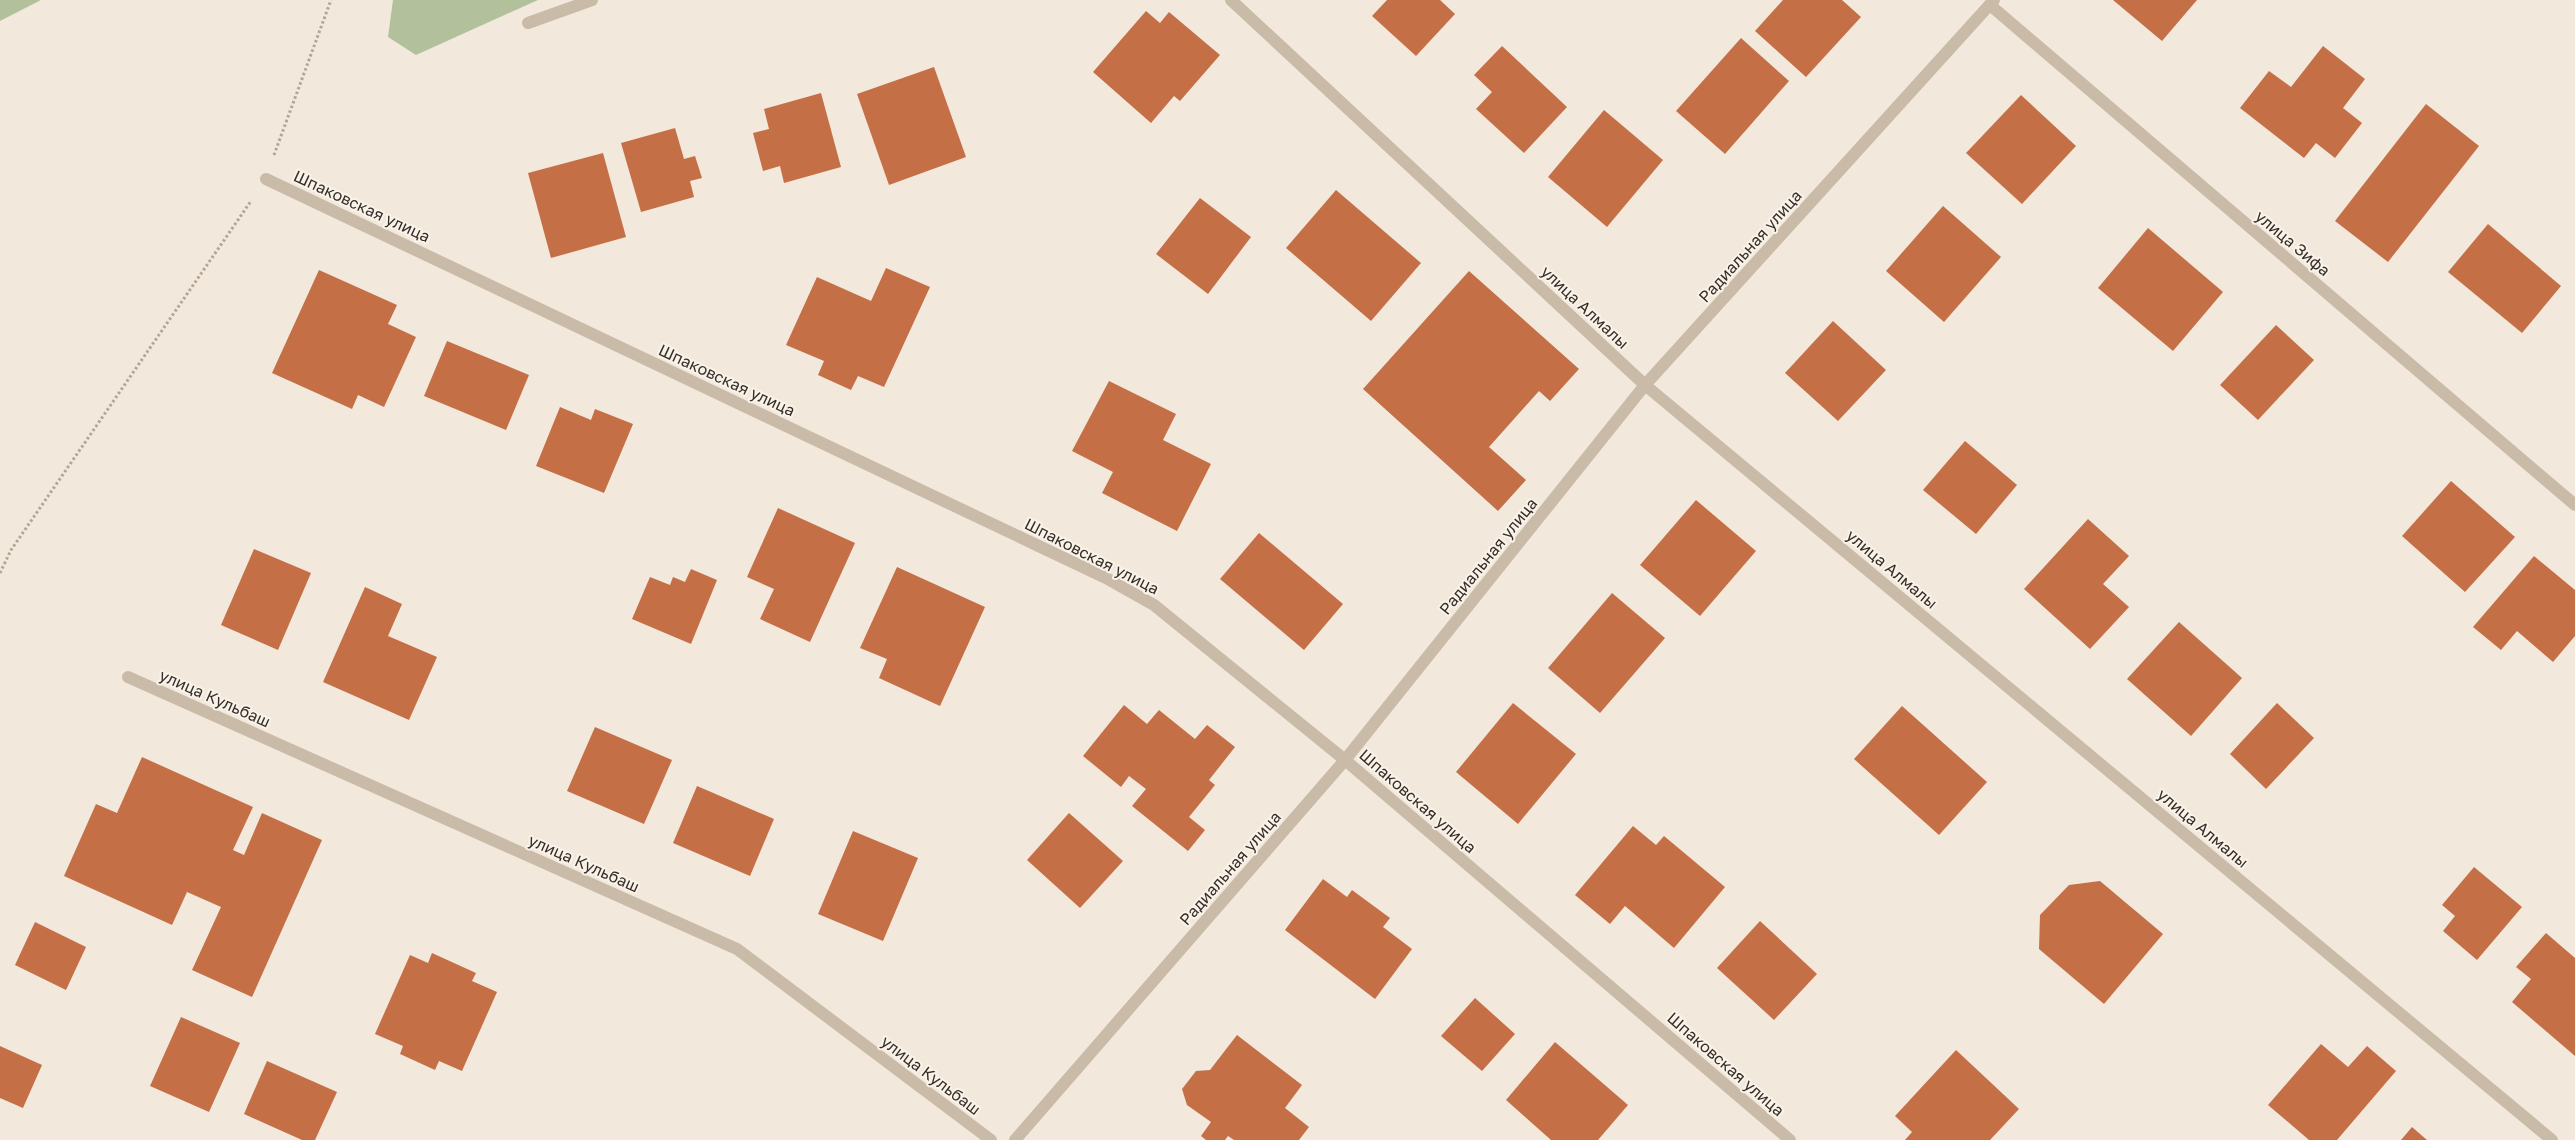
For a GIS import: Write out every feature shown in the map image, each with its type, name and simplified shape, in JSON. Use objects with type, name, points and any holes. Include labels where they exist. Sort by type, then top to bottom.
[{"type":"street","points":[[528,23],[592,0]]},
{"type":"street","name":"улица Алмалы","points":[[1231,0],[1645,386],[2552,1140]]},
{"type":"street","name":"Радиальная улица","points":[[1015,1140],[1345,760],[1645,386],[1992,3]]},
{"type":"street","name":"улица Зифа","points":[[1992,3],[2575,505]]},
{"type":"street","name":"Шпаковская улица","points":[[266,179],[1106,578],[1154,605],[1345,760],[1790,1140]]},
{"type":"street","name":"улица Кульбаш","points":[[128,677],[736,949],[992,1140]]},
{"type":"path","points":[[0,573],[10,550],[266,179],[331,0]]},
{"type":"green space","points":[[0,0],[41,0],[0,21]]},
{"type":"green space","points":[[393,0],[538,0],[416,55],[388,37]]},
{"type":"building","points":[[1387,0],[1440,0],[1455,14],[1416,56],[1372,16]]},
{"type":"building","points":[[1783,0],[1842,0],[1861,17],[1806,77],[1755,31]]},
{"type":"building","points":[[2113,0],[2197,0],[2162,41]]},
{"type":"building","points":[[1146,11],[1160,23],[1169,12],[1220,55],[1180,101],[1174,96],[1151,123],[1093,72]]},
{"type":"building","points":[[1741,38],[1789,81],[1725,154],[1676,111]]},
{"type":"building","points":[[1502,46],[1567,107],[1524,153],[1476,109],[1492,92],[1474,75]]},
{"type":"building","points":[[2323,46],[2365,79],[2343,108],[2362,123],[2335,158],[2316,143],[2304,158],[2240,108],[2269,71],[2291,87]]},
{"type":"building","points":[[934,67],[966,157],[889,185],[857,94]]},
{"type":"building","points":[[821,93],[841,167],[784,183],[780,166],[763,171],[753,133],[769,129],[764,109]]},
{"type":"building","points":[[2021,95],[2076,146],[2022,204],[1966,153]]},
{"type":"building","points":[[2426,104],[2479,146],[2388,262],[2335,221]]},
{"type":"building","points":[[1604,110],[1663,160],[1607,227],[1548,177]]},
{"type":"building","points":[[675,128],[684,159],[695,156],[702,178],[690,181],[694,197],[641,212],[621,143]]},
{"type":"building","points":[[603,153],[626,237],[551,258],[528,173]]},
{"type":"building","points":[[1336,190],[1421,263],[1371,321],[1286,248]]},
{"type":"building","points":[[1200,198],[1251,237],[1208,294],[1156,254]]},
{"type":"building","points":[[1943,206],[2001,257],[1944,322],[1886,271]]},
{"type":"building","points":[[2488,224],[2561,286],[2522,333],[2448,272]]},
{"type":"building","points":[[2148,228],[2223,292],[2173,351],[2098,288]]},
{"type":"building","points":[[886,268],[930,287],[884,387],[858,376],[851,390],[818,375],[824,361],[786,345],[817,277],[871,301]]},
{"type":"building","points":[[319,270],[397,305],[388,324],[416,337],[384,407],[358,395],[352,409],[272,373]]},
{"type":"building","points":[[1469,271],[1579,369],[1550,401],[1539,391],[1489,447],[1526,480],[1498,511],[1363,389]]},
{"type":"building","points":[[1833,321],[1886,370],[1838,421],[1785,373]]},
{"type":"building","points":[[2276,325],[2314,360],[2258,420],[2220,385]]},
{"type":"building","points":[[447,341],[529,375],[506,430],[424,396]]},
{"type":"building","points":[[1109,381],[1176,414],[1163,440],[1211,464],[1177,531],[1102,493],[1113,472],[1072,451]]},
{"type":"building","points":[[560,407],[591,420],[595,409],[633,424],[604,493],[536,466]]},
{"type":"building","points":[[1965,441],[2017,485],[1976,534],[1923,490]]},
{"type":"building","points":[[2451,481],[2515,537],[2465,592],[2402,536]]},
{"type":"building","points":[[1696,500],[1756,551],[1700,616],[1640,565]]},
{"type":"building","points":[[778,508],[855,543],[810,642],[760,619],[774,589],[747,577]]},
{"type":"building","points":[[2088,519],[2129,556],[2103,584],[2129,607],[2090,649],[2024,589]]},
{"type":"building","points":[[1259,533],[1343,604],[1304,650],[1220,579]]},
{"type":"building","points":[[254,549],[311,573],[278,650],[221,625]]},
{"type":"building","points":[[2534,556],[2575,590],[2575,636],[2553,662],[2517,631],[2501,650],[2473,627]]},
{"type":"building","points":[[897,567],[985,607],[940,706],[879,678],[887,659],[860,648]]},
{"type":"building","points":[[691,569],[717,580],[691,644],[632,619],[650,577],[670,585],[673,577],[685,582]]},
{"type":"building","points":[[365,587],[402,604],[388,636],[437,657],[409,720],[323,682]]},
{"type":"building","points":[[1612,593],[1665,638],[1600,713],[1548,668]]},
{"type":"building","points":[[2179,622],[2242,678],[2191,736],[2127,679]]},
{"type":"building","points":[[1513,703],[1576,754],[1518,824],[1456,772]]},
{"type":"building","points":[[2277,703],[2314,738],[2266,789],[2230,754]]},
{"type":"building","points":[[1124,705],[1147,724],[1159,710],[1195,739],[1207,725],[1235,747],[1209,780],[1215,785],[1189,817],[1205,830],[1188,851],[1132,806],[1146,789],[1129,776],[1121,787],[1083,756]]},
{"type":"building","points":[[1902,706],[1987,782],[1939,835],[1854,759]]},
{"type":"building","points":[[595,727],[672,760],[644,824],[567,791]]},
{"type":"building","points":[[142,757],[253,807],[233,850],[244,855],[262,813],[322,840],[252,997],[192,970],[221,907],[187,892],[172,925],[64,876],[96,804],[117,813]]},
{"type":"building","points":[[697,786],[774,819],[750,876],[673,843]]},
{"type":"building","points":[[1069,813],[1123,861],[1080,908],[1027,860]]},
{"type":"building","points":[[1633,826],[1656,845],[1664,836],[1725,887],[1674,948],[1625,906],[1610,924],[1575,895]]},
{"type":"building","points":[[853,831],[918,858],[883,941],[818,914]]},
{"type":"building","points":[[2474,867],[2522,907],[2477,960],[2443,931],[2455,916],[2442,905]]},
{"type":"building","points":[[1323,879],[1347,897],[1352,890],[1390,918],[1383,927],[1412,949],[1375,999],[1285,930]]},
{"type":"building","points":[[2100,881],[2163,934],[2104,1004],[2039,949],[2040,915],[2069,885]]},
{"type":"building","points":[[1760,921],[1817,974],[1774,1020],[1717,968]]},
{"type":"building","points":[[35,922],[86,947],[66,990],[15,965]]},
{"type":"building","points":[[2546,933],[2575,958],[2575,1056],[2512,1002],[2531,979],[2516,967]]},
{"type":"building","points":[[432,953],[476,973],[472,981],[497,992],[462,1071],[439,1061],[435,1070],[400,1054],[403,1046],[375,1034],[410,955],[428,963]]},
{"type":"building","points":[[1475,998],[1515,1034],[1482,1071],[1441,1036]]},
{"type":"building","points":[[181,1017],[240,1043],[209,1112],[150,1086]]},
{"type":"building","points":[[1237,1035],[1302,1085],[1285,1108],[1309,1127],[1299,1140],[1234,1140],[1228,1136],[1225,1140],[1206,1140],[1201,1136],[1211,1122],[1187,1105],[1182,1089],[1196,1071],[1210,1070]]},
{"type":"building","points":[[1555,1042],[1628,1105],[1598,1140],[1551,1140],[1506,1100]]},
{"type":"building","points":[[2321,1044],[2348,1067],[2367,1046],[2396,1071],[2337,1140],[2309,1140],[2268,1105]]},
{"type":"building","points":[[0,1046],[42,1065],[23,1108],[0,1098]]},
{"type":"building","points":[[1956,1050],[2019,1109],[1990,1140],[1905,1140],[1912,1132],[1895,1116]]},
{"type":"building","points":[[267,1061],[337,1092],[315,1140],[302,1140],[244,1114]]},
{"type":"building","points":[[2412,1127],[2427,1140],[2401,1140]]}]
